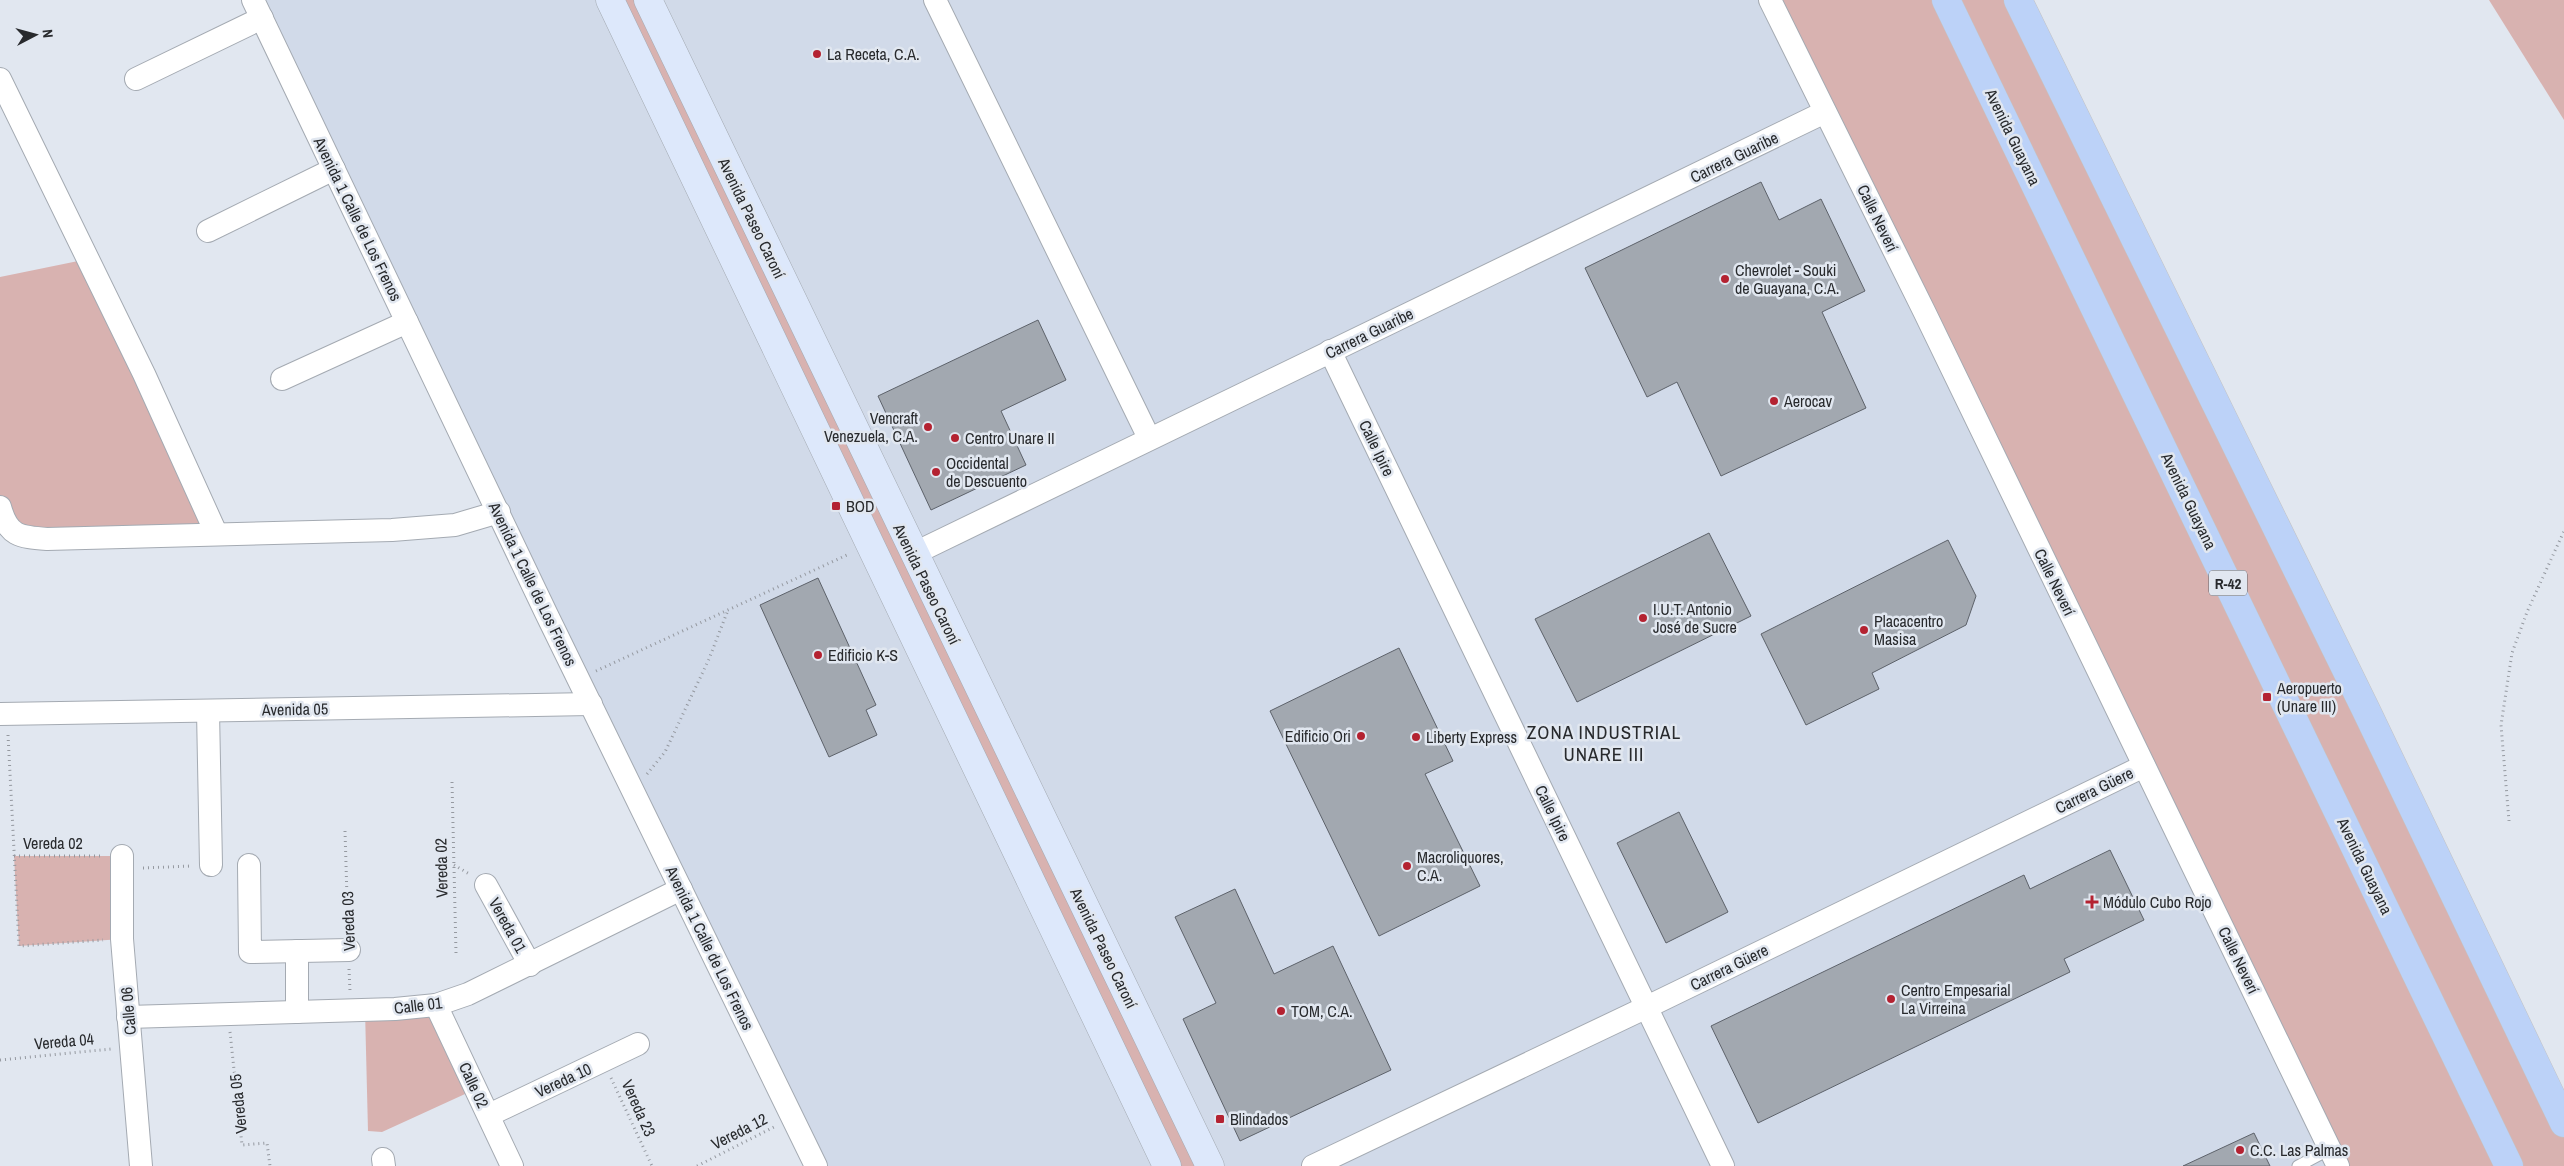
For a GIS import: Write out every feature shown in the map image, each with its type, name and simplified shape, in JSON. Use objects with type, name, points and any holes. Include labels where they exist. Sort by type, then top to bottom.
[{"type":"main road","name":"Avenida Guayana","points":[[1946,0],[2510,1166]]},
{"type":"main road","points":[[2018,0],[2362,701],[2564,1123]]},
{"type":"street","name":"Avenida Paseo Caroní","points":[[610,0],[1167,1166]]},
{"type":"street","name":"Avenida Paseo Caroní","points":[[648,0],[913,554],[1210,1166]]},
{"type":"street","points":[[935,0],[1148,438]]},
{"type":"street","name":"Calle Neverí","points":[[1770,0],[2334,1158]]},
{"type":"street","points":[[136,79],[258,9]]},
{"type":"street","name":"Avenida 1 Calle de Los Frenos","points":[[258,9],[591,704],[816,1166]]},
{"type":"street","points":[[3,94],[144,374],[216,533]]},
{"type":"street","name":"Carrera Guaribe","points":[[913,554],[1148,438],[1825,112]]},
{"type":"street","points":[[208,230],[334,169]]},
{"type":"street","points":[[282,379],[407,322]]},
{"type":"street","name":"Calle Ipire","points":[[1330,351],[1723,1166]]},
{"type":"street","points":[[0,507],[8,528],[15,534],[47,539],[216,533],[392,530],[436,527],[472,521],[499,512]]},
{"type":"street","name":"Avenida 05","points":[[3,714],[591,704]]},
{"type":"street","points":[[208,710],[211,865]]},
{"type":"street","name":"Carrera Güere","points":[[1313,1166],[1646,1008],[2144,766]]},
{"type":"street","name":"Calle 06","points":[[122,862],[122,939],[141,1166]]},
{"type":"street","points":[[249,865],[250,952],[349,950]]},
{"type":"street","name":"Vereda 01","points":[[486,885],[530,965]]},
{"type":"street","name":"Calle 01","points":[[128,1017],[351,1011],[436,1005],[468,994],[530,965],[681,889]]},
{"type":"street","points":[[297,951],[297,1012]]},
{"type":"street","name":"Calle 02","points":[[436,1005],[512,1166]]},
{"type":"street","name":"Vereda 10","points":[[488,1115],[638,1044]]},
{"type":"lane","points":[[2298,1166],[2334,1158]]},
{"type":"path","points":[[2509,821],[2501,725],[2512,653],[2527,612],[2564,531]]},
{"type":"path","points":[[579,679],[870,544]]},
{"type":"path","points":[[632,788],[652,770],[664,752],[709,659],[728,610]]},
{"type":"path","points":[[3,714],[19,946],[122,939]]},
{"type":"path","name":"Vereda 02","points":[[452,782],[456,953]]},
{"type":"path","name":"Vereda 03","points":[[345,831],[351,1011]]},
{"type":"path","name":"Vereda 02","points":[[14,856],[211,865]]},
{"type":"path","name":"Vereda 05","points":[[228,1014],[242,1145],[268,1143],[270,1166]]},
{"type":"path","name":"Vereda 04","points":[[0,1060],[131,1047]]},
{"type":"path","name":"Vereda 23","points":[[604,1061],[652,1166]]},
{"type":"path","name":"Vereda 12","points":[[697,1166],[792,1117]]},
{"type":"shaded area","points":[[253,0],[610,0],[1167,1166],[816,1166]]},
{"type":"shaded area","points":[[610,0],[648,0],[1210,1166],[1167,1166]]},
{"type":"shaded area","points":[[648,0],[1772,0],[2338,1166],[1210,1166]]},
{"type":"shaded area","points":[[1771,0],[2018,0],[2564,1123],[2564,1166],[2338,1166]]},
{"type":"shaded area","points":[[2489,0],[2564,0],[2564,120]]},
{"type":"shaded area","points":[[88,259],[216,533],[27,537],[0,507],[0,277]]},
{"type":"shaded area","points":[[14,856],[122,856],[122,939],[19,946]]},
{"type":"shaded area","points":[[436,1005],[476,1089],[382,1132],[368,1131],[365,1010]]},
{"type":"building","name":"Chevrolet - Souki de Guayana, C.A.","points":[[1761,182],[1779,220],[1821,199],[1865,291],[1822,312],[1866,408],[1721,476],[1677,382],[1647,397],[1585,268]]},
{"type":"building","name":"Centro Unare II","points":[[1038,320],[1066,380],[1001,411],[1026,465],[931,510],[878,396]]},
{"type":"building","name":"I.U.T. Antonio José de Sucre","points":[[1709,533],[1751,616],[1577,702],[1535,619]]},
{"type":"building","name":"Placacentro Masisa","points":[[1948,540],[1976,596],[1966,625],[1872,673],[1879,689],[1806,725],[1761,634]]},
{"type":"building","name":"Edificio K-S","points":[[818,578],[876,705],[866,710],[877,735],[829,757],[760,605]]},
{"type":"building","points":[[1399,648],[1453,761],[1425,774],[1480,886],[1379,936],[1270,711]]},
{"type":"building","points":[[1679,812],[1728,912],[1666,943],[1617,843]]},
{"type":"building","name":"Centro Empesarial La Virreina","points":[[2110,850],[2144,920],[2064,959],[2070,972],[1758,1123],[1711,1026],[2024,875],[2030,889]]},
{"type":"building","name":"TOM, C.A.","points":[[1235,889],[1274,974],[1333,946],[1391,1070],[1240,1141],[1183,1019],[1216,1003],[1175,917]]},
{"type":"building","name":"C.C. Las Palmas","points":[[2254,1133],[2270,1166],[2183,1166]]},
{"type":"place","name":"La Receta, C.A.","points":[[817,54]]},
{"type":"place","name":"Chevrolet - Souki de Guayana, C.A.","points":[[1725,279]]},
{"type":"place","name":"Aerocav","points":[[1774,401]]},
{"type":"place","name":"Vencraft Venezuela, C.A.","points":[[928,427]]},
{"type":"place","name":"Centro Unare II","points":[[955,438]]},
{"type":"place","name":"Occidental de Descuento","points":[[936,472]]},
{"type":"place","name":"BOD","points":[[836,506]]},
{"type":"place","name":"I.U.T. Antonio José de Sucre","points":[[1643,618]]},
{"type":"place","name":"Placacentro Masisa","points":[[1864,630]]},
{"type":"place","name":"Edificio K-S","points":[[818,655]]},
{"type":"place","name":"Aeropuerto (Unare III)","points":[[2267,697]]},
{"type":"place","name":"Edificio Ori","points":[[1361,736]]},
{"type":"place","name":"Liberty Express","points":[[1416,737]]},
{"type":"place","name":"Macroliquores, C.A.","points":[[1407,866]]},
{"type":"place","name":"Módulo Cubo Rojo","points":[[2092,902]]},
{"type":"place","name":"Centro Empesarial La Virreina","points":[[1891,999]]},
{"type":"place","name":"TOM, C.A.","points":[[1281,1011]]},
{"type":"place","name":"Blindados","points":[[1220,1119]]},
{"type":"place","name":"C.C. Las Palmas","points":[[2240,1150]]},
{"type":"district","name":"ZONA INDUSTRIAL UNARE III","points":[[1604,743]]}]
